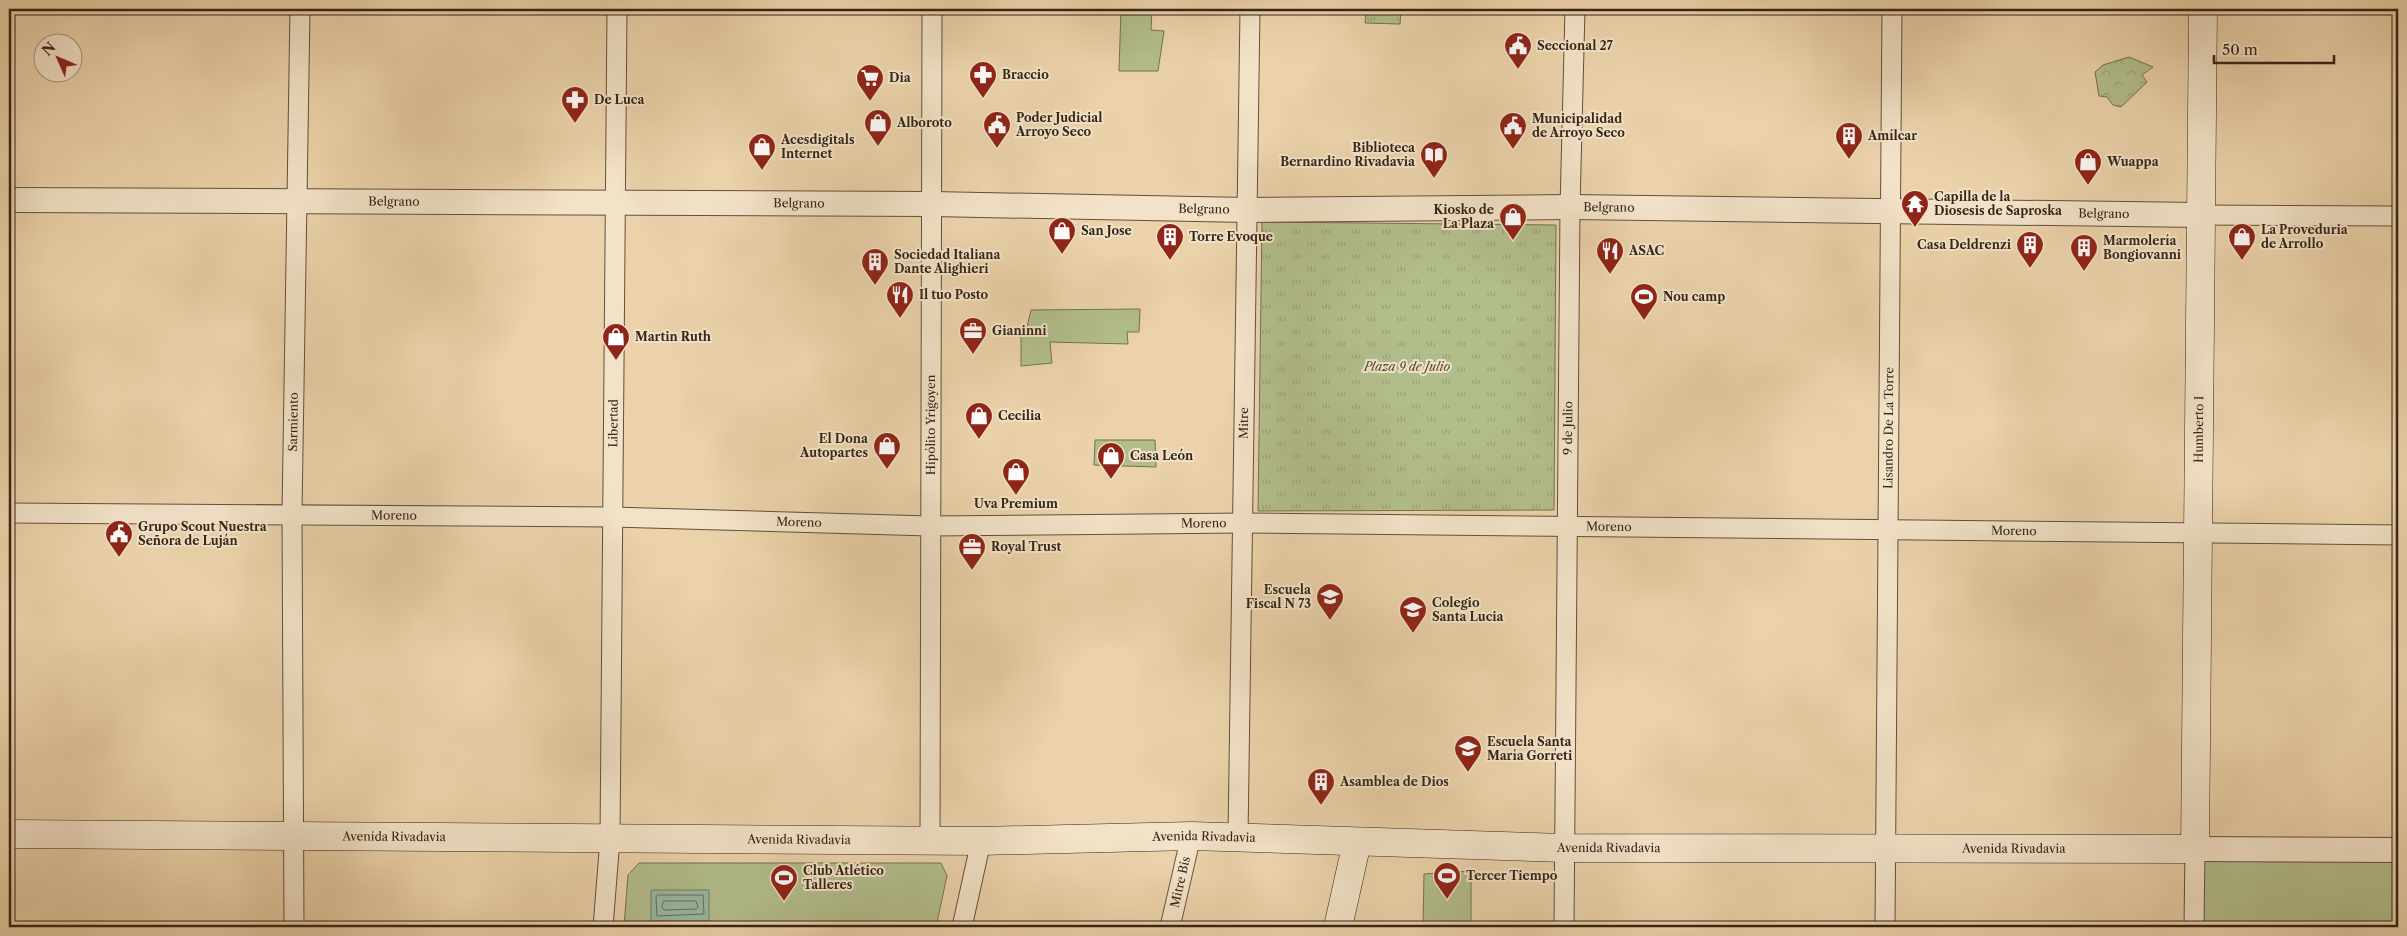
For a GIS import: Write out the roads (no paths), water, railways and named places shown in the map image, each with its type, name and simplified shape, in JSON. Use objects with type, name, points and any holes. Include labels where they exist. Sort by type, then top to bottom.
[{"type":"main road","name":"Humberto I","points":[[2195,849],[2203,9]]},
{"type":"main road","name":"Avenida Rivadavia","points":[[9,834],[980,841],[1191,836],[1565,848],[2195,849]]},
{"type":"main road","points":[[1338,927],[1357,842]]},
{"type":"street","name":"Sarmiento","points":[[294,927],[292,836],[292,513],[300,9]]},
{"type":"street","name":"Libertad","points":[[603,927],[610,839],[617,9]]},
{"type":"street","name":"Hipólito Yrigoyen","points":[[930,840],[932,9]]},
{"type":"street","name":"Mitre","points":[[1238,837],[1250,9]]},
{"type":"street","name":"9 de Julio","points":[[1564,927],[1570,207],[1575,9]]},
{"type":"street","name":"Lisandro De La Torre","points":[[1885,927],[1892,9]]},
{"type":"street","name":"Belgrano","points":[[9,200],[932,204],[1248,210],[1570,207],[1891,212],[2398,216]]},
{"type":"street","name":"Moreno","points":[[9,513],[292,513],[612,517],[930,526],[1243,523],[2398,535]]},
{"type":"street","name":"Mitre Bis","points":[[1170,927],[1191,836]]},
{"type":"street","points":[[962,927],[980,841]]},
{"type":"street","name":"Avenida Rivadavia","points":[[2195,849],[2398,850]]},
{"type":"street","points":[[2194,927],[2195,849]]},
{"type":"water","points":[[651,890],[709,890],[709,921],[651,921]]},
{"type":"place","name":"Seccional 27","points":[[1518,70]]},
{"type":"place","name":"Braccio","points":[[983,99]]},
{"type":"place","name":"Dia","points":[[870,102]]},
{"type":"place","name":"De Luca","points":[[575,124]]},
{"type":"place","name":"Alboroto","points":[[878,147]]},
{"type":"place","name":"Poder Judicial Arroyo Seco","points":[[997,149]]},
{"type":"place","name":"Municipalidad de Arroyo Seco","points":[[1513,150]]},
{"type":"place","name":"Amílcar","points":[[1849,160]]},
{"type":"place","name":"Acesdigitals Internet","points":[[762,171]]},
{"type":"place","name":"Biblioteca Bernardino Rivadavia","points":[[1434,179]]},
{"type":"place","name":"Wuappa","points":[[2088,186]]},
{"type":"place","name":"Capilla de la Diosesis de Saproska","points":[[1915,228]]},
{"type":"place","name":"Kiosko de La Plaza","points":[[1513,241]]},
{"type":"place","name":"San Jose","points":[[1062,255]]},
{"type":"place","name":"Torre Evoque","points":[[1170,261]]},
{"type":"place","name":"La Proveduria de Arrollo","points":[[2242,261]]},
{"type":"place","name":"Casa Deldrenzi","points":[[2030,269]]},
{"type":"place","name":"Marmolería Bongiovanni","points":[[2084,272]]},
{"type":"place","name":"ASAC","points":[[1610,275]]},
{"type":"place","name":"Sociedad Italiana Dante Alighieri","points":[[875,286]]},
{"type":"place","name":"Il tuo Posto","points":[[900,319]]},
{"type":"place","name":"Nou camp","points":[[1644,321]]},
{"type":"place","name":"Gianinni","points":[[973,355]]},
{"type":"place","name":"Martin Ruth","points":[[616,361]]},
{"type":"place","name":"Cecilia","points":[[979,440]]},
{"type":"place","name":"El Dona Autopartes","points":[[887,470]]},
{"type":"place","name":"Casa León","points":[[1111,480]]},
{"type":"place","name":"Uva Premium","points":[[1016,496]]},
{"type":"place","name":"Grupo Scout Nuestra Señora de Luján","points":[[119,558]]},
{"type":"place","name":"Royal Trust","points":[[972,571]]},
{"type":"place","name":"Escuela Fiscal N 73","points":[[1330,621]]},
{"type":"place","name":"Colegio Santa Lucia","points":[[1413,634]]},
{"type":"place","name":"Escuela Santa María Gorreti","points":[[1468,773]]},
{"type":"place","name":"Asamblea de Dios","points":[[1321,806]]},
{"type":"place","name":"Tercer Tiempo","points":[[1447,900]]},
{"type":"place","name":"Club Atlético Talleres","points":[[784,902]]},
{"type":"park label","name":"Plaza 9 de Julio","points":[[1407,367]]}]
